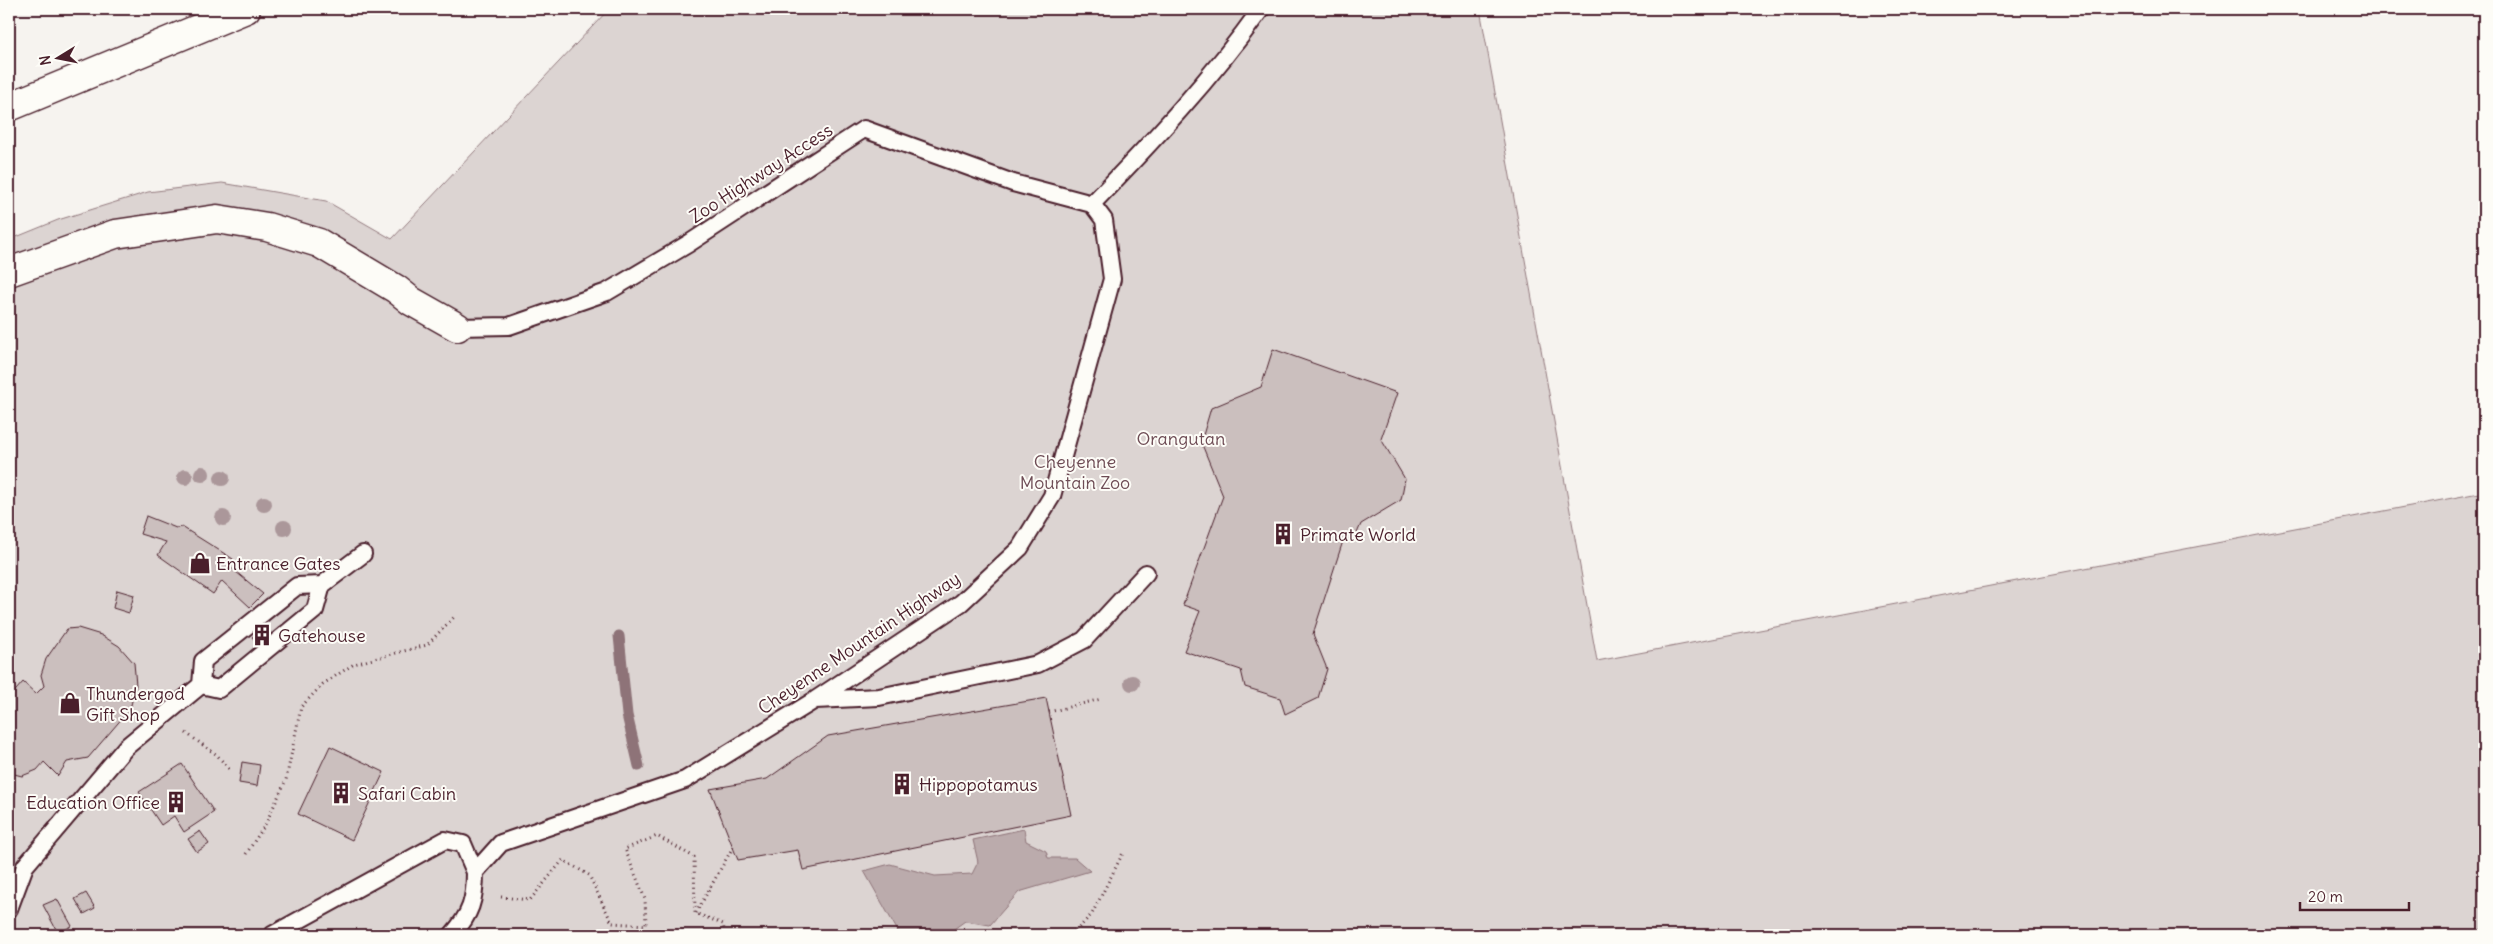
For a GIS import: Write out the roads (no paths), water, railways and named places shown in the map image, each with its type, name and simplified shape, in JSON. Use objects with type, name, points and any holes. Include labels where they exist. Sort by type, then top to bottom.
[{"type":"street","points":[[9,107],[246,9]]},
{"type":"street","points":[[9,272],[115,234],[217,219],[267,227],[319,243],[396,289],[411,301],[457,327]]},
{"type":"lane","points":[[1092,204],[1159,134],[1236,44],[1261,9]]},
{"type":"lane","name":"Zoo Highway Access","points":[[457,327],[508,326],[607,292],[688,244],[864,129],[1013,183],[1092,204]]},
{"type":"lane","name":"Cheyenne Mountain Highway","points":[[475,872],[502,843],[685,780],[815,700],[961,603],[1020,548],[1052,496],[1112,280],[1104,220],[1092,204]]},
{"type":"lane","points":[[9,909],[26,866],[126,747],[199,687],[203,661],[298,586],[322,585],[363,554]]},
{"type":"lane","points":[[815,700],[879,697],[1038,664],[1084,640],[1146,573]]},
{"type":"lane","points":[[199,687],[219,689],[315,610],[322,585]]},
{"type":"lane","points":[[272,935],[445,840],[462,844],[475,872],[475,894],[467,920],[452,935]]},
{"type":"waterway","points":[[619,636],[627,715],[639,766]]},
{"type":"place","name":"Primate World","points":[[1283,534]]},
{"type":"place","name":"Entrance Gates","points":[[200,563]]},
{"type":"place","name":"Gatehouse","points":[[262,635]]},
{"type":"place","name":"Thundergod Gift Shop","points":[[70,703]]},
{"type":"place","name":"Hippopotamus","points":[[902,784]]},
{"type":"place","name":"Safari Cabin","points":[[341,793]]},
{"type":"place","name":"Education Office","points":[[176,802]]},
{"type":"park label","name":"Orangutan","points":[[1181,438]]},
{"type":"park label","name":"Cheyenne Mountain Zoo","points":[[1075,471]]}]
